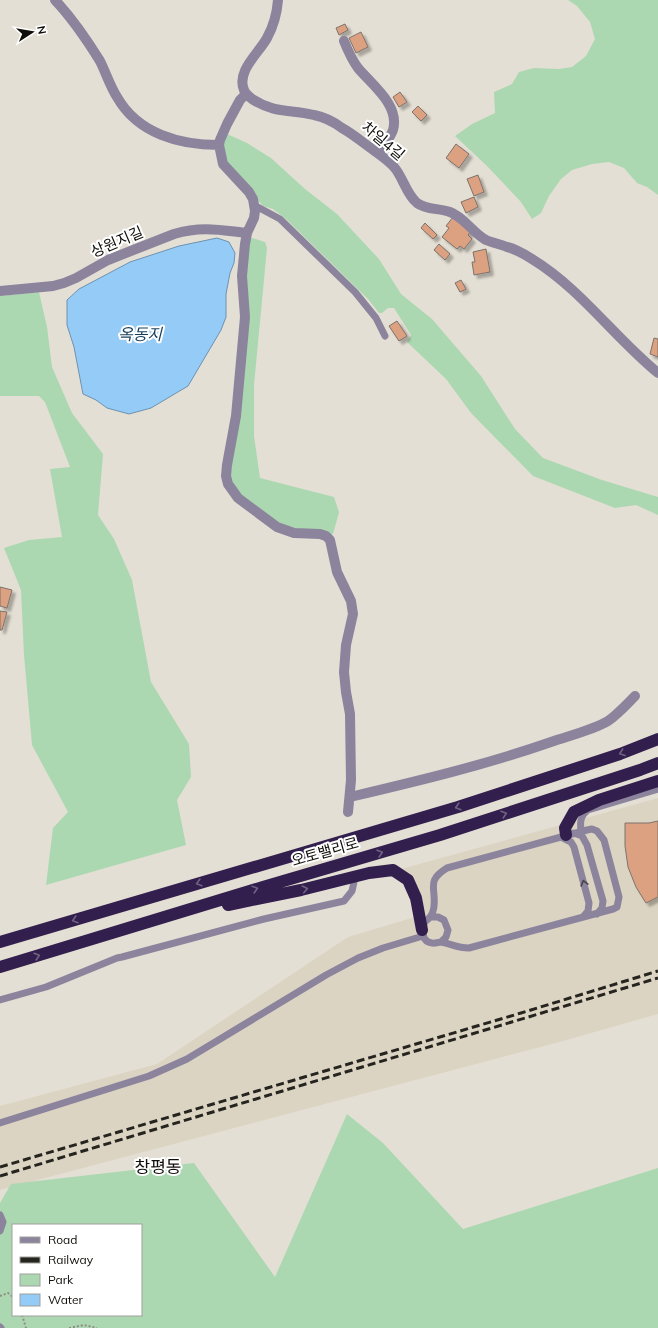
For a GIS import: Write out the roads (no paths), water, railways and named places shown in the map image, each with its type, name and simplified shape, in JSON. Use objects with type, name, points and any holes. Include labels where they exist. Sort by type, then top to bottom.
[{"type":"highway","name":"오토밸리로","points":[[0,942],[458,807],[620,754],[658,739]]},
{"type":"highway","name":"오토밸리로","points":[[0,968],[440,835],[658,763]]},
{"type":"highway","points":[[567,835],[565,828],[574,812],[599,800],[658,782]]},
{"type":"highway","points":[[157,920],[301,890],[369,873],[393,870],[408,880],[416,898],[423,933]]},
{"type":"street","points":[[55,0],[74,22],[100,61],[116,97],[128,113],[141,125],[156,133],[177,140],[203,145],[219,145]]},
{"type":"street","points":[[278,0],[271,29],[264,44],[244,74],[243,86],[246,94],[240,100],[235,109],[222,135],[219,145],[223,164],[250,192],[254,205],[254,218],[247,233],[242,276],[245,317],[236,416],[226,465],[226,476],[228,484],[238,498],[277,527],[294,533],[320,534],[326,536],[330,540],[337,572],[351,601],[353,614],[346,645],[344,672],[350,714],[350,797],[348,812]]},
{"type":"street","points":[[344,41],[351,58],[383,96],[392,112],[392,132],[378,153]]},
{"type":"street","name":"차일4길","points":[[246,94],[268,108],[316,115],[344,128],[394,167],[416,203],[426,208],[451,212],[488,240],[518,250],[532,259],[561,280],[658,373]]},
{"type":"street","name":"상원지길","points":[[0,291],[53,286],[64,283],[108,260],[185,231],[210,228],[247,233]]},
{"type":"street","points":[[350,797],[434,777],[488,762],[588,729],[607,721],[619,712],[635,696]]},
{"type":"lane","points":[[254,205],[280,219],[355,292],[376,318],[385,336]]},
{"type":"lane","points":[[581,831],[580,821],[582,816],[588,810],[658,788]]},
{"type":"lane","points":[[430,917],[438,917],[444,920],[448,930],[446,937],[441,942],[434,944],[428,942],[423,933],[425,921],[430,917],[434,903],[432,885],[441,872],[447,868],[581,831],[597,831],[604,840],[619,897],[617,907],[613,910],[469,948],[455,947],[441,942]]},
{"type":"lane","points":[[567,835],[582,836],[587,845],[602,901],[602,908],[597,914]]},
{"type":"lane","points":[[567,835],[574,848],[589,903],[588,911],[581,918]]},
{"type":"lane","points":[[0,1000],[46,987],[117,958],[264,919],[344,901],[352,891],[354,882]]},
{"type":"lane","points":[[0,1123],[149,1076],[167,1068],[187,1059],[326,975],[358,958],[423,933]]},
{"type":"lane","points":[[0,1215],[3,1222],[0,1231]]},
{"type":"water","name":"옥동지","points":[[217,238],[229,242],[235,253],[226,294],[226,317],[221,330],[188,386],[151,408],[129,414],[107,408],[96,400],[83,394],[74,347],[67,325],[67,300],[79,289],[130,262],[179,246]]},
{"type":"railway","points":[[0,1167],[658,971]]},
{"type":"railway","points":[[0,1176],[658,978]]},
{"type":"district","name":"창평동","points":[[158,1167]]}]
